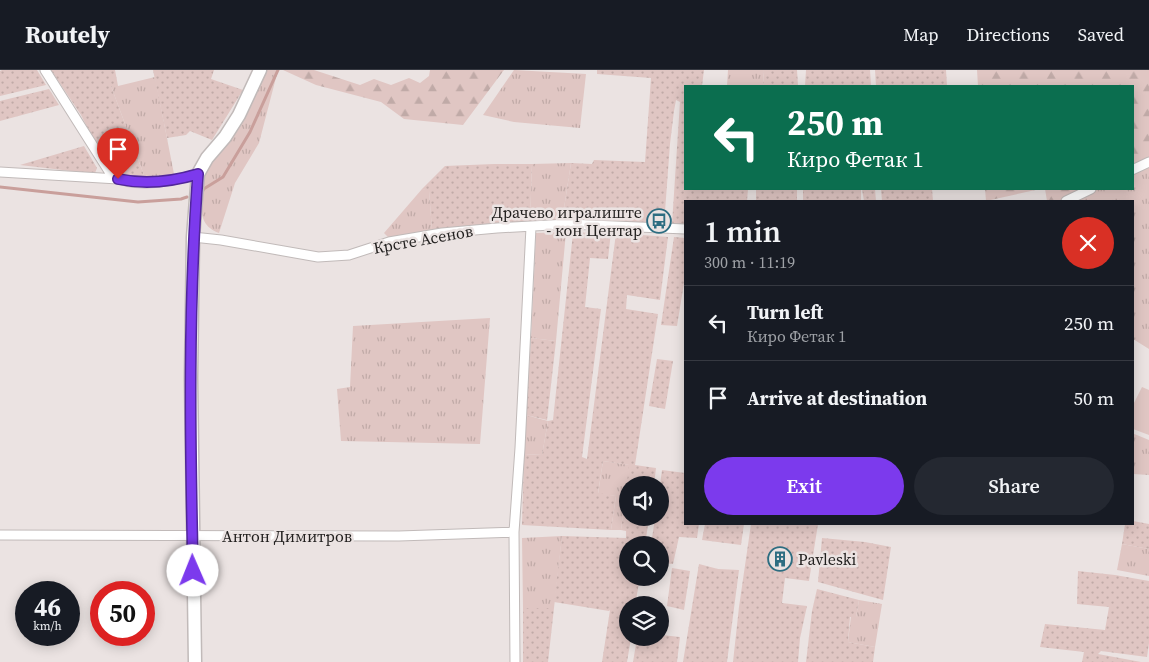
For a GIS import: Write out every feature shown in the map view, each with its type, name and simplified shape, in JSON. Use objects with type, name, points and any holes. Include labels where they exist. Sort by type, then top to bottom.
[{"type":"main road","points":[[194,662],[191,378],[193,237],[198,174],[207,158],[225,137],[239,115],[260,70]]},
{"type":"street","points":[[45,70],[109,172],[118,179]]},
{"type":"street","points":[[1134,169],[1149,162]]},
{"type":"street","points":[[0,172],[118,179],[129,182],[163,182],[198,174]]},
{"type":"street","points":[[1068,200],[1089,190]]},
{"type":"street","name":"Крсте Асенов","points":[[193,237],[221,240],[318,258],[350,255],[389,242],[442,233],[497,228],[568,224],[684,229]]},
{"type":"street","points":[[515,662],[514,532],[531,227]]},
{"type":"street","name":"Антон Димитров","points":[[0,535],[192,537],[399,536],[514,532]]},
{"type":"green space","points":[[37,70],[46,85],[0,96],[0,71]]},
{"type":"green space","points":[[51,70],[115,70],[118,86],[111,86],[145,178],[119,175],[113,171],[95,143],[81,115]]},
{"type":"green space","points":[[153,70],[214,70],[211,79],[243,90],[212,140],[190,131],[186,135],[167,138]]},
{"type":"green space","points":[[265,70],[278,70],[259,143],[235,183],[219,233],[208,226],[203,217],[201,205],[203,177],[211,162],[244,118]]},
{"type":"green space","points":[[283,70],[314,70],[360,85],[374,79],[391,85],[409,78],[420,83],[429,76],[430,70],[504,70],[463,125],[404,119],[381,102],[316,85]]},
{"type":"green space","points":[[514,70],[586,74],[580,128],[514,122],[483,115]]},
{"type":"green space","points":[[597,70],[704,70],[702,85],[684,85],[684,190],[748,190],[747,200],[684,200],[684,225],[672,224],[680,102],[676,100],[670,144],[664,225],[562,221],[571,163],[592,164],[594,160],[645,162],[651,78],[597,74]]},
{"type":"green space","points":[[728,70],[764,70],[763,85],[727,85]]},
{"type":"green space","points":[[764,70],[797,70],[798,85],[763,85]]},
{"type":"green space","points":[[806,70],[870,70],[871,85],[805,85]]},
{"type":"green space","points":[[875,70],[946,70],[947,85],[876,85]]},
{"type":"green space","points":[[977,70],[1149,70],[1149,159],[1134,166],[1134,85],[978,85]]},
{"type":"green space","points":[[155,77],[174,174],[149,179],[145,178],[111,86]]},
{"type":"green space","points":[[49,89],[59,105],[0,121],[0,101]]},
{"type":"green space","points":[[84,146],[97,168],[95,173],[20,165]]},
{"type":"green space","points":[[1149,162],[1149,349],[1134,340],[1134,200],[1068,200],[1089,190],[1134,190],[1134,170]]},
{"type":"green space","points":[[571,163],[562,221],[530,222],[532,164]]},
{"type":"green space","points":[[532,164],[530,222],[495,223],[495,225],[432,230],[429,191],[422,189],[445,166]]},
{"type":"green space","points":[[422,189],[429,190],[432,230],[389,238],[384,233]]},
{"type":"green space","points":[[756,190],[797,190],[797,200],[756,200]]},
{"type":"green space","points":[[803,190],[861,190],[861,200],[803,200]]},
{"type":"green space","points":[[862,190],[875,190],[876,200],[864,200]]},
{"type":"green space","points":[[881,190],[932,190],[933,200],[882,200]]},
{"type":"green space","points":[[985,190],[1036,190],[990,200],[986,200]]},
{"type":"green space","points":[[1045,190],[1084,190],[1064,200],[1047,200]]},
{"type":"green space","points":[[566,232],[556,341],[531,338],[536,233]]},
{"type":"green space","points":[[611,232],[608,259],[590,258],[585,307],[601,309],[582,457],[587,459],[616,233],[668,237],[660,300],[627,295],[626,309],[658,314],[635,465],[656,468],[655,476],[628,476],[629,465],[603,461],[598,493],[616,496],[611,530],[522,525],[524,454],[542,455],[548,421],[553,420],[573,233]]},
{"type":"green space","points":[[674,237],[684,238],[684,283],[677,326],[661,325]]},
{"type":"green space","points":[[490,318],[480,444],[341,441],[337,389],[350,387],[353,326]]},
{"type":"green space","points":[[531,338],[556,341],[547,420],[526,415]]},
{"type":"green space","points":[[657,359],[673,361],[665,409],[649,406]]},
{"type":"green space","points":[[1142,387],[1149,390],[1149,435],[1134,429],[1134,403]]},
{"type":"green space","points":[[526,415],[548,421],[542,455],[524,454]]},
{"type":"green space","points":[[1134,434],[1149,440],[1149,475],[1134,474]]},
{"type":"green space","points":[[603,461],[630,465],[628,476],[619,476],[619,526],[622,526],[621,530],[611,530],[616,496],[598,494]]},
{"type":"green space","points":[[662,470],[684,473],[684,525],[699,525],[697,538],[679,537],[673,564],[669,564],[669,536],[652,536],[654,526],[669,526],[669,476],[661,476]]},
{"type":"green space","points":[[1134,521],[1149,524],[1149,549],[1122,544],[1125,525],[1134,525]]},
{"type":"green space","points":[[705,525],[744,525],[741,545],[702,540]]},
{"type":"green space","points":[[751,525],[818,525],[809,581],[785,578],[782,603],[807,606],[800,638],[798,662],[733,662]]},
{"type":"green space","points":[[621,526],[648,526],[646,536],[626,536],[626,531],[621,530]]},
{"type":"green space","points":[[562,536],[554,608],[523,608],[522,538]]},
{"type":"green space","points":[[562,536],[619,538],[619,586],[639,586],[637,596],[619,596],[619,646],[630,646],[627,662],[602,662],[610,610],[554,602]]},
{"type":"green space","points":[[822,538],[865,542],[891,547],[883,600],[818,582]]},
{"type":"green space","points":[[1122,544],[1149,549],[1149,576],[1117,570]]},
{"type":"green space","points":[[699,564],[718,569],[739,570],[727,662],[683,662]]},
{"type":"green space","points":[[672,568],[690,571],[684,610],[669,606]]},
{"type":"green space","points":[[1078,571],[1149,581],[1149,643],[1147,657],[1101,651],[1098,654],[1141,662],[1082,662],[1084,652],[1040,647],[1045,624],[1105,630],[1109,607],[1077,604]]},
{"type":"green space","points":[[817,589],[859,600],[856,617],[850,617],[848,642],[875,647],[873,662],[806,662],[812,611]]},
{"type":"green space","points":[[859,600],[882,604],[875,647],[848,642],[851,616],[856,617]]},
{"type":"green space","points":[[523,608],[554,608],[548,662],[523,662]]},
{"type":"green space","points":[[669,636],[680,637],[677,662],[633,662],[636,646],[669,646]]},
{"type":"waterway","points":[[202,190],[223,177],[250,132],[278,70]]},
{"type":"waterway","points":[[0,187],[138,202],[187,197]]},
{"type":"place","name":"Драчево игралиште - кон Центар","points":[[659,221]]},
{"type":"place","name":"Pavleski","points":[[780,559]]},
{"type":"route","points":[[118,179],[129,182],[163,182],[198,174],[193,237],[191,378],[193,571]]}]
